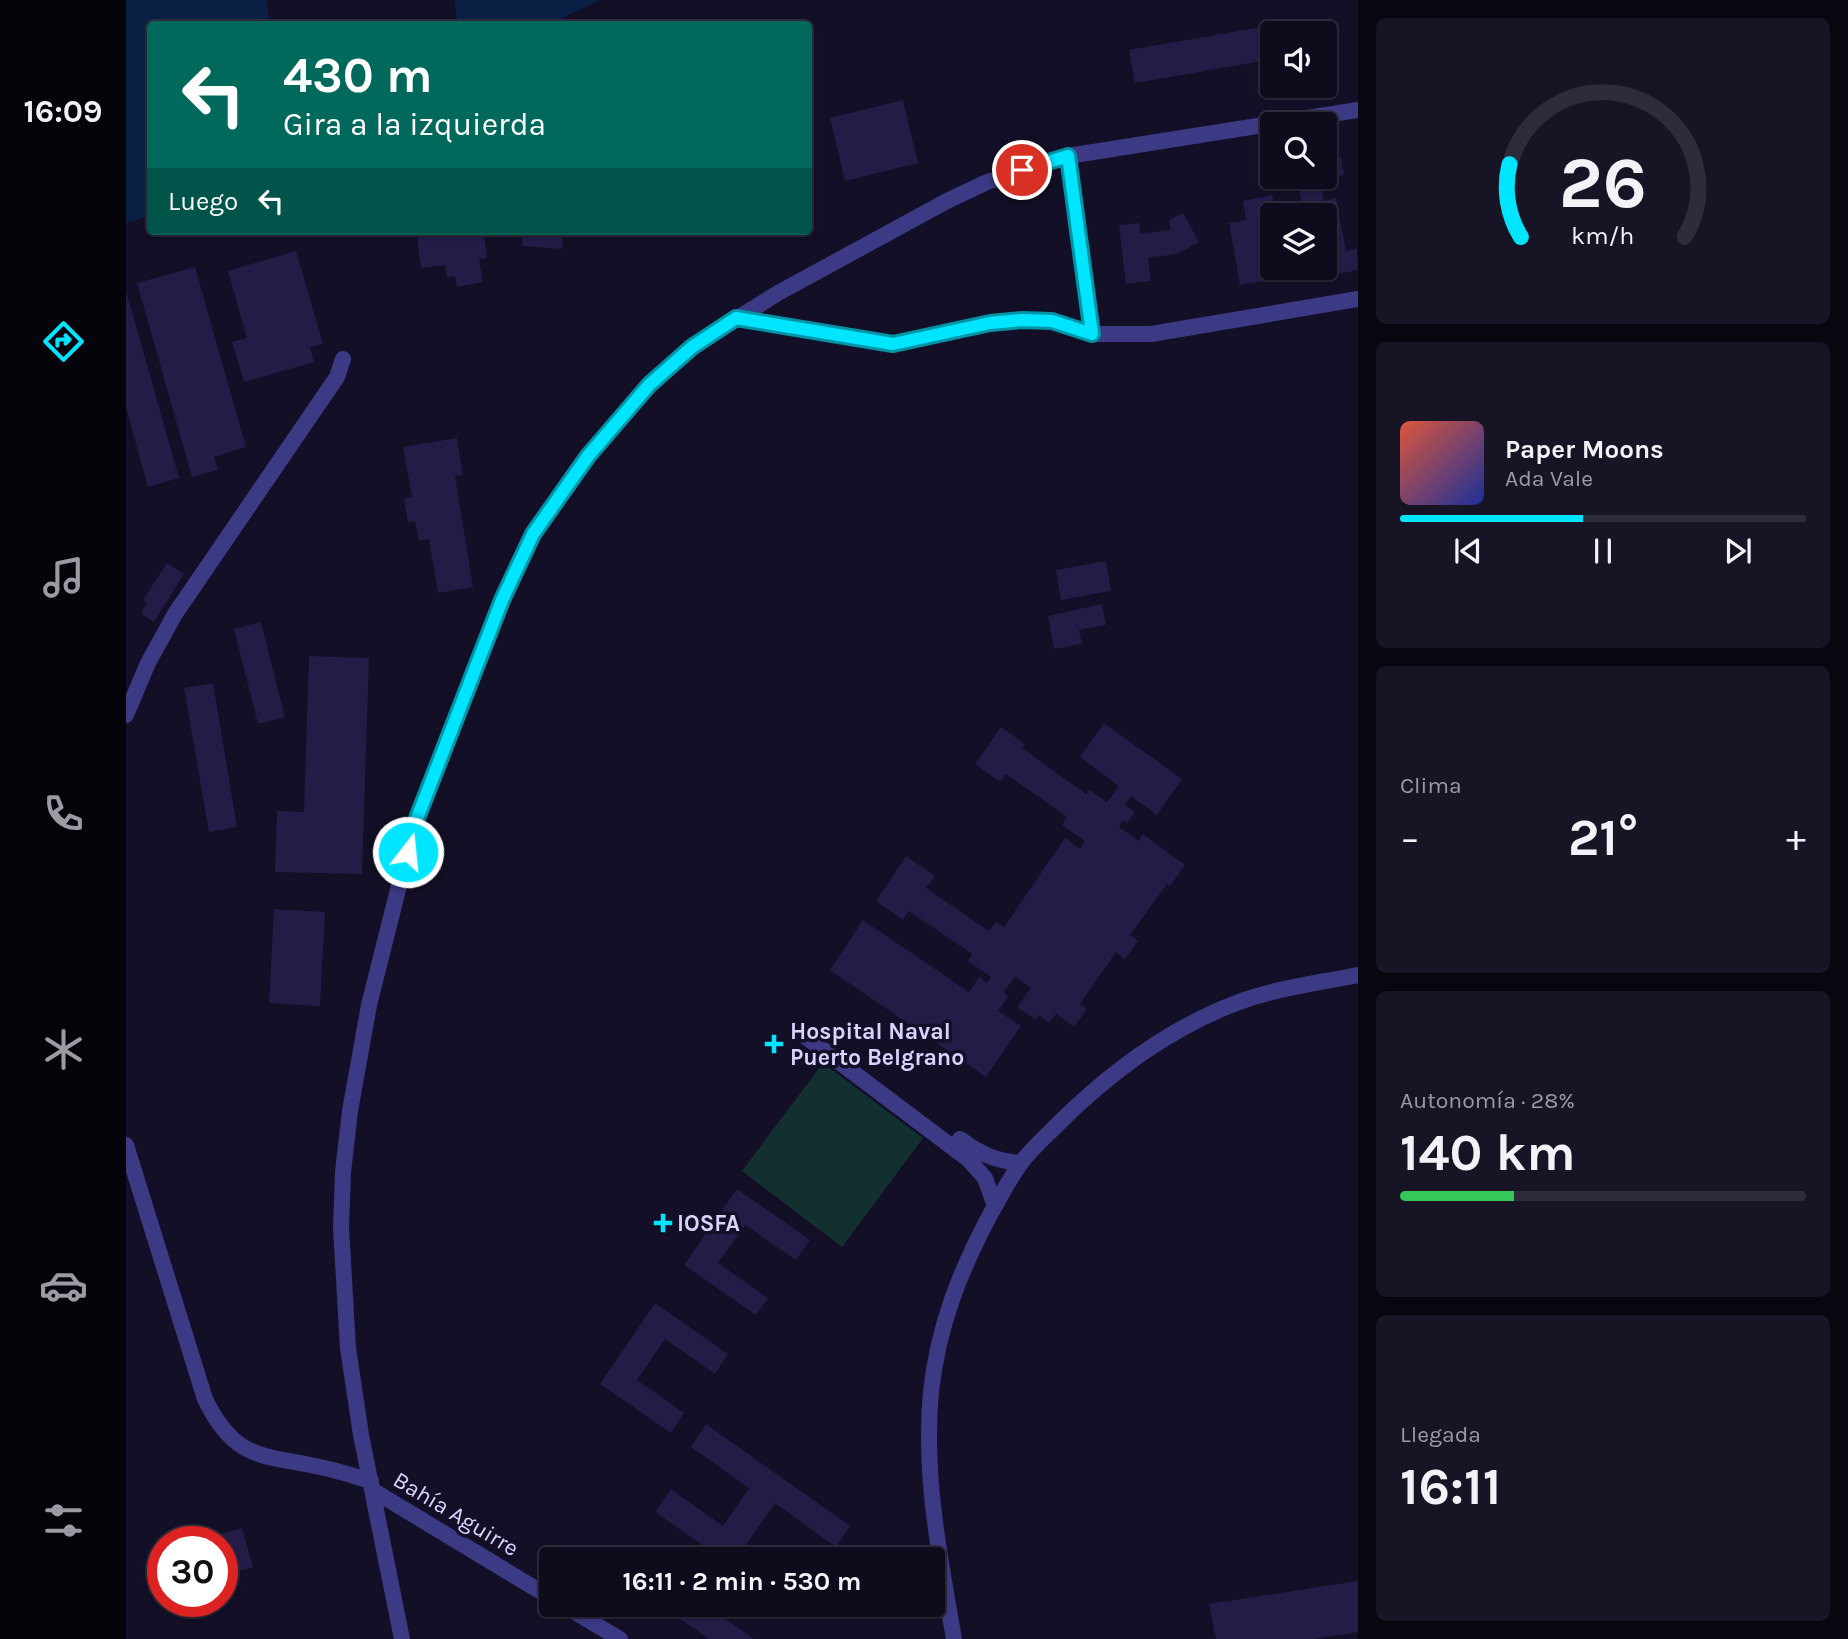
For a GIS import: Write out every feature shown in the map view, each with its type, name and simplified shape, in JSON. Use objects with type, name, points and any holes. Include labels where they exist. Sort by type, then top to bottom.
[{"type":"street","points":[[402,1639],[354,1395],[344,1312],[341,1228],[343,1172],[352,1098],[369,1005],[414,826],[502,600],[533,534],[588,456],[649,385],[692,347],[736,318],[947,201],[986,182],[1068,156],[1358,110]]},
{"type":"street","points":[[1068,156],[1092,334]]},
{"type":"street","points":[[736,318],[893,344],[990,323],[1022,320],[1052,321],[1092,334],[1151,334],[1358,299]]},
{"type":"street","points":[[126,715],[148,663],[175,614],[337,377],[343,359]]},
{"type":"street","points":[[954,1639],[932,1494],[929,1443],[931,1393],[939,1344],[951,1297],[965,1264],[1020,1163],[1080,1102],[1114,1072],[1154,1043],[1197,1020],[1240,1002],[1282,989],[1358,975]]},
{"type":"street","points":[[806,1037],[978,1168],[990,1189],[995,1206]]},
{"type":"street","points":[[907,1113],[923,1112],[983,1155],[1020,1163]]},
{"type":"street","name":"Bahía Aguirre","points":[[126,1145],[205,1399],[216,1422],[231,1437],[258,1454],[275,1460],[324,1467],[372,1486],[539,1590]]},
{"type":"street","points":[[583,1617],[620,1639]]},
{"type":"green space","points":[[823,1063],[923,1138],[842,1247],[742,1171]]},
{"type":"water","points":[[126,0],[266,0],[270,21],[147,21],[147,217],[126,223]]},
{"type":"water","points":[[454,0],[600,0],[556,21],[458,21]]},
{"type":"building","points":[[1260,27],[1260,61],[1135,83],[1129,50]]},
{"type":"building","points":[[903,100],[918,163],[845,181],[830,118]]},
{"type":"building","points":[[1341,157],[1344,175],[1337,176],[1337,158]]},
{"type":"building","points":[[1299,189],[1322,189],[1324,201],[1336,198],[1337,203],[1302,203]]},
{"type":"building","points":[[1272,195],[1274,203],[1260,203],[1260,280],[1269,280],[1240,285],[1229,223],[1246,220],[1243,201]]},
{"type":"building","points":[[1337,203],[1346,251],[1357,248],[1358,270],[1337,274]]},
{"type":"building","points":[[1183,213],[1199,242],[1177,254],[1148,258],[1151,281],[1126,284],[1119,225],[1139,223],[1140,234],[1170,230],[1169,220]]},
{"type":"building","points":[[484,235],[487,258],[479,259],[483,282],[457,287],[455,276],[447,277],[445,265],[421,268],[417,236]]},
{"type":"building","points":[[523,235],[563,235],[562,249],[522,246]]},
{"type":"building","points":[[296,251],[323,344],[310,347],[314,362],[244,382],[232,342],[247,338],[228,271]]},
{"type":"building","points":[[195,267],[246,447],[214,457],[218,470],[192,477],[137,283]]},
{"type":"building","points":[[126,291],[179,478],[148,487],[126,408]]},
{"type":"building","points":[[457,438],[463,475],[455,476],[473,587],[438,593],[429,539],[419,541],[415,521],[408,523],[404,499],[412,497],[403,447]]},
{"type":"building","points":[[1106,561],[1111,591],[1061,600],[1056,570]]},
{"type":"building","points":[[167,563],[184,574],[154,622],[143,615],[142,610],[147,603],[143,600]]},
{"type":"building","points":[[1102,604],[1106,625],[1079,630],[1082,644],[1054,649],[1048,616]]},
{"type":"building","points":[[261,622],[285,717],[258,724],[234,629]]},
{"type":"building","points":[[309,656],[369,658],[362,874],[275,872],[277,811],[304,812]]},
{"type":"building","points":[[213,683],[237,827],[209,832],[184,688]]},
{"type":"building","points":[[1104,723],[1182,779],[1157,815],[1131,796],[1125,805],[1135,812],[1127,823],[1123,820],[1119,827],[1139,841],[1143,834],[1185,865],[1170,886],[1167,884],[1130,935],[1138,941],[1125,959],[1116,952],[1080,1004],[1087,1009],[1074,1027],[1056,1014],[1049,1023],[1039,1015],[1036,1020],[1017,1007],[1031,988],[1015,977],[1004,991],[1008,997],[998,1011],[1021,1026],[986,1077],[830,970],[863,920],[969,992],[979,977],[987,983],[991,977],[968,961],[972,954],[909,911],[903,920],[876,901],[906,856],[935,876],[926,888],[989,931],[996,922],[1004,927],[1065,838],[1080,849],[1085,841],[1062,825],[1067,817],[1006,774],[1000,782],[975,764],[1001,727],[1025,744],[1022,748],[1086,794],[1089,790],[1107,802],[1119,786],[1080,757]]},
{"type":"building","points":[[274,909],[325,912],[320,1006],[269,1003]]},
{"type":"building","points":[[737,1189],[810,1240],[796,1260],[745,1225],[718,1263],[768,1298],[756,1315],[684,1265]]},
{"type":"building","points":[[655,1303],[728,1354],[715,1374],[665,1339],[637,1380],[684,1413],[671,1433],[600,1384]]},
{"type":"building","points":[[706,1424],[850,1526],[836,1547],[775,1503],[746,1547],[703,1547],[655,1512],[671,1489],[723,1526],[749,1488],[691,1447]]},
{"type":"building","points":[[242,1528],[253,1567],[238,1571],[238,1529]]},
{"type":"building","points":[[1358,1581],[1358,1632],[1314,1639],[1216,1639],[1209,1604]]},
{"type":"building","points":[[677,1617],[723,1617],[754,1639],[709,1639]]},
{"type":"place","name":"Hospital Naval Puerto Belgrano","points":[[774,1044]]},
{"type":"place","name":"IOSFA","points":[[663,1223]]},
{"type":"route","points":[[408,852],[414,826],[502,600],[533,534],[588,456],[619,419],[649,385],[692,347],[736,318],[893,344],[990,323],[1022,320],[1052,321],[1092,334],[1068,156],[1022,170]]}]
